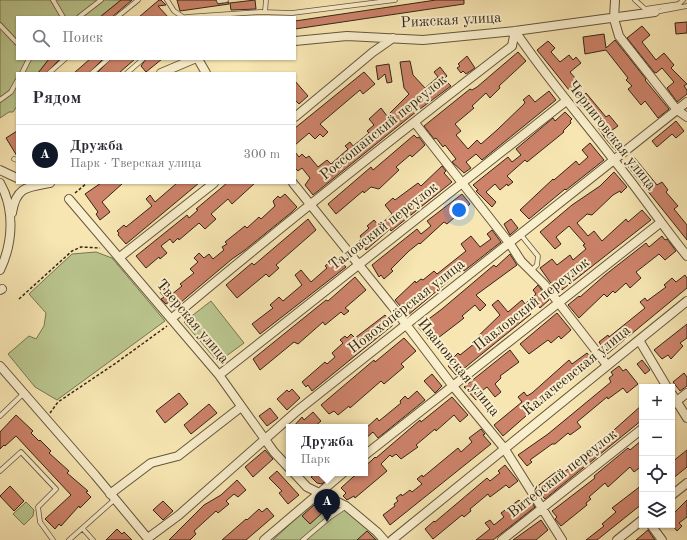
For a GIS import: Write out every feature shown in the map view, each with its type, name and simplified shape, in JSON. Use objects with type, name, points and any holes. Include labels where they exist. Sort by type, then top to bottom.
[{"type":"street","points":[[615,0],[614,19],[619,36],[677,110],[687,117]]},
{"type":"street","name":"Рижская улица","points":[[296,41],[348,36],[423,40],[515,31],[614,19],[655,12]]},
{"type":"street","name":"Черниговская улица","points":[[515,31],[543,72],[614,160],[660,223],[687,256]]},
{"type":"street","name":"Россошанский переулок","points":[[173,321],[311,204],[415,122],[451,91],[512,46],[515,31]]},
{"type":"street","points":[[296,116],[373,52],[393,38]]},
{"type":"street","points":[[163,72],[192,60]]},
{"type":"street","points":[[199,60],[205,72]]},
{"type":"street","name":"Таловский переулок","points":[[219,375],[566,101]]},
{"type":"street","name":"Новохопёрская улица","points":[[149,539],[266,440],[297,411],[510,244],[687,102]]},
{"type":"street","points":[[415,122],[510,244],[521,261],[559,303],[607,366]]},
{"type":"street","points":[[0,170],[16,178]]},
{"type":"street","points":[[0,183],[6,198],[11,220]]},
{"type":"street","points":[[0,270],[8,246],[15,200],[20,192],[37,184]]},
{"type":"street","points":[[120,257],[213,184]]},
{"type":"street","name":"Ивановская улица","points":[[294,184],[452,385],[504,448],[562,540]]},
{"type":"street","name":"Тверская улица","points":[[68,199],[120,257],[219,375],[240,407],[274,452],[286,465]]},
{"type":"street","name":"Павловский переулок","points":[[368,453],[452,385],[660,223]]},
{"type":"street","name":"Калачеевская улица","points":[[392,540],[687,301]]},
{"type":"street","points":[[639,340],[665,384]]},
{"type":"street","points":[[0,366],[23,394],[95,474],[112,497],[149,539]]},
{"type":"street","points":[[675,399],[687,393]]},
{"type":"street","points":[[675,403],[687,418]]},
{"type":"street","points":[[112,497],[151,463],[178,456],[240,407]]},
{"type":"street","name":"Витебский переулок","points":[[502,540],[639,431]]},
{"type":"street","points":[[297,476],[307,487],[346,506],[377,532],[384,540]]},
{"type":"street","points":[[264,540],[339,476]]},
{"type":"street","points":[[675,493],[687,483]]},
{"type":"street","points":[[616,540],[639,522]]},
{"type":"street","points":[[653,528],[662,540]]},
{"type":"lane","points":[[53,0],[62,16]]},
{"type":"lane","points":[[80,16],[101,0]]},
{"type":"lane","points":[[118,16],[138,0]]},
{"type":"lane","points":[[167,0],[174,11],[181,16]]},
{"type":"lane","points":[[219,1],[226,0]]},
{"type":"lane","points":[[265,12],[266,0]]},
{"type":"lane","points":[[202,16],[265,12],[292,13],[392,0]]},
{"type":"lane","points":[[635,0],[645,9],[679,4],[683,0]]},
{"type":"lane","points":[[655,12],[687,6]]},
{"type":"lane","points":[[0,25],[16,42]]},
{"type":"lane","points":[[22,72],[28,60]]},
{"type":"lane","points":[[50,72],[64,60]]},
{"type":"lane","points":[[93,72],[107,60]]},
{"type":"lane","points":[[127,72],[142,60]]},
{"type":"lane","points":[[0,100],[11,92],[16,83]]},
{"type":"lane","points":[[520,235],[538,256],[537,265],[531,271]]},
{"type":"lane","points":[[0,416],[23,394]]},
{"type":"lane","points":[[0,471],[21,452],[56,489],[38,507],[40,522],[53,540]]},
{"type":"lane","points":[[70,540],[83,529],[112,497]]},
{"type":"lane","points":[[304,540],[330,517],[346,506]]},
{"type":"lane","points":[[83,529],[93,540]]},
{"type":"path","points":[[68,199],[86,184]]},
{"type":"path","points":[[19,299],[72,251],[81,247],[103,249]]},
{"type":"path","points":[[45,419],[58,402],[116,363],[173,321]]},
{"type":"green space","points":[[0,0],[121,0],[101,16],[16,16],[16,60],[48,60],[39,72],[16,72],[16,108],[13,112],[9,112],[0,118]]},
{"type":"green space","points":[[96,252],[112,258],[165,321],[57,400],[35,387],[8,354],[29,336],[36,339],[44,326],[46,313],[29,294],[72,254]]},
{"type":"green space","points":[[211,301],[244,343],[218,362],[184,322]]},
{"type":"green space","points":[[319,497],[344,504],[381,540],[273,540]]},
{"type":"green space","points":[[26,502],[34,510],[33,516],[24,525],[13,514]]},
{"type":"building","points":[[121,0],[132,0],[113,16],[101,16]]},
{"type":"building","points":[[159,0],[166,5],[158,6],[167,16],[140,16]]},
{"type":"building","points":[[177,0],[216,0],[218,4],[229,2],[229,4],[180,11]]},
{"type":"building","points":[[255,0],[256,9],[231,10],[230,3]]},
{"type":"building","points":[[436,0],[464,0],[464,4],[296,29],[296,21]]},
{"type":"building","points":[[687,22],[687,33],[676,34],[675,23]]},
{"type":"building","points":[[642,26],[650,35],[642,42],[656,60],[664,53],[674,65],[671,68],[687,84],[684,86],[687,90],[687,94],[677,102],[667,88],[674,82],[662,68],[656,73],[654,72],[627,38]]},
{"type":"building","points":[[604,34],[606,48],[615,40],[669,109],[658,118],[645,101],[641,105],[628,89],[632,86],[626,80],[628,78],[606,50],[585,54],[583,37]]},
{"type":"building","points":[[548,41],[555,48],[551,52],[560,62],[569,55],[573,60],[576,57],[581,63],[570,72],[580,84],[575,88],[573,86],[569,90],[537,50]]},
{"type":"building","points":[[518,52],[526,61],[499,86],[500,88],[490,98],[486,93],[472,106],[474,108],[455,124],[461,131],[456,135],[468,149],[477,140],[481,144],[497,130],[524,104],[525,102],[523,100],[529,95],[535,102],[549,91],[556,100],[482,160],[476,154],[466,162],[471,168],[464,173],[452,162],[456,159],[445,145],[443,147],[436,138],[434,139],[424,126],[470,89],[472,90],[477,87]]},
{"type":"building","points":[[467,56],[475,68],[466,74],[463,71],[461,73],[457,68],[460,66],[458,64]]},
{"type":"building","points":[[48,60],[59,60],[47,72],[39,72]]},
{"type":"building","points":[[89,60],[102,60],[90,72],[75,72]]},
{"type":"building","points":[[110,60],[134,60],[120,72],[98,72]]},
{"type":"building","points":[[145,60],[161,60],[146,72],[141,66]]},
{"type":"building","points":[[410,61],[413,75],[425,88],[438,77],[434,72],[440,67],[447,76],[444,79],[451,86],[412,115],[313,195],[305,185],[310,178],[302,168],[298,171],[296,169],[296,153],[299,157],[302,154],[306,158],[309,156],[318,167],[327,160],[331,164],[348,149],[345,146],[350,142],[353,146],[369,133],[367,131],[374,125],[369,119],[381,108],[387,116],[409,94],[404,88],[400,62]]},
{"type":"building","points":[[389,64],[392,82],[387,83],[385,74],[378,80],[376,66]]},
{"type":"building","points":[[364,72],[375,84],[363,94],[360,90],[320,124],[328,132],[323,137],[320,134],[315,139],[309,133],[296,144],[296,127]]},
{"type":"building","points":[[296,82],[308,96],[299,104],[296,101]]},
{"type":"building","points":[[586,93],[606,117],[609,115],[618,126],[611,131],[623,145],[616,151],[605,138],[598,127],[599,126],[577,101]]},
{"type":"building","points":[[565,112],[572,119],[570,121],[571,123],[563,131],[564,132],[527,162],[525,160],[507,176],[513,182],[508,186],[507,184],[500,190],[495,184],[486,192],[496,202],[492,207],[476,191],[478,190],[473,185],[508,157],[512,162],[521,155],[516,149],[553,118],[555,121]]},
{"type":"building","points":[[676,121],[684,131],[676,138],[672,134],[657,147],[652,141]]},
{"type":"building","points":[[16,132],[16,154],[6,138]]},
{"type":"building","points":[[414,135],[417,138],[419,137],[425,145],[412,157],[410,155],[396,167],[399,170],[379,189],[371,187],[364,193],[363,191],[336,214],[328,204],[371,167],[373,170]]},
{"type":"building","points":[[590,143],[604,160],[566,190],[565,189],[529,219],[520,210],[553,179],[554,180],[576,161],[579,165],[588,157],[582,150]]},
{"type":"building","points":[[634,157],[657,185],[662,182],[668,190],[666,192],[678,206],[674,209],[687,225],[687,240],[626,164]]},
{"type":"building","points":[[442,166],[446,171],[444,173],[452,182],[391,231],[390,229],[366,250],[359,241],[362,239],[360,236],[369,228],[367,226],[374,220],[379,226],[392,214],[385,205],[393,198],[395,200],[418,183],[421,186]]},
{"type":"building","points":[[614,172],[627,187],[621,193],[620,191],[613,195],[592,215],[587,214],[577,223],[588,236],[594,231],[602,241],[626,219],[628,222],[642,210],[651,220],[558,293],[540,268],[552,259],[557,265],[570,255],[573,260],[586,249],[583,245],[585,244],[569,226],[556,237],[561,244],[555,249],[540,232],[572,205],[600,186]]},
{"type":"building","points":[[100,184],[122,184],[102,202],[110,212],[100,220],[96,214],[98,212],[85,194]]},
{"type":"building","points":[[176,184],[198,184],[126,244],[118,235],[119,233],[117,231],[124,225],[126,227],[152,206],[146,199],[150,195],[155,202]]},
{"type":"building","points":[[226,184],[254,184],[232,204],[228,199],[211,214],[216,219],[205,229],[199,223],[179,240],[178,238],[173,243],[170,239],[161,246],[167,253],[160,259],[159,257],[146,268],[136,256],[187,215],[189,218],[198,210],[196,209]]},
{"type":"building","points":[[285,194],[297,207],[292,212],[232,259],[174,308],[169,302],[166,304],[161,299],[164,297],[160,292],[165,288],[171,295],[182,286],[180,284],[194,273],[190,269],[198,262],[194,258],[199,253],[204,258],[209,254],[213,259],[224,250],[222,247],[227,244],[225,242],[245,226],[247,228],[259,217],[261,219],[275,206],[273,201],[278,196],[280,198]]},
{"type":"building","points":[[462,194],[470,204],[447,224],[444,222],[420,244],[419,243],[409,251],[391,269],[393,271],[384,279],[381,275],[379,277],[372,265],[417,229],[421,234],[431,226],[427,221]]},
{"type":"building","points":[[308,219],[316,230],[276,265],[279,268],[269,277],[266,274],[237,298],[226,285],[252,263],[254,265]]},
{"type":"building","points":[[511,219],[518,228],[510,235],[504,224]]},
{"type":"building","points":[[492,230],[501,242],[464,271],[463,269],[408,315],[395,300],[415,281],[416,283],[421,279],[423,280],[434,271],[437,274],[466,251],[461,244],[471,236],[480,247],[491,239],[487,234]]},
{"type":"building","points":[[662,236],[665,240],[667,239],[676,251],[665,260],[659,254],[636,272],[641,278],[630,288],[626,283],[615,293],[613,291],[607,297],[604,294],[579,318],[568,305],[579,296],[580,297],[646,243],[649,247]]},
{"type":"building","points":[[510,254],[517,265],[476,295],[486,305],[480,311],[475,305],[462,316],[464,318],[438,338],[436,335],[429,340],[418,327],[442,309],[494,265],[496,267]]},
{"type":"building","points":[[338,258],[346,267],[260,334],[252,324],[273,308],[270,305],[279,297],[283,301],[302,285],[295,275],[301,270],[311,282],[327,268],[325,266],[333,259],[335,261]]},
{"type":"building","points":[[685,275],[687,278],[687,288],[607,354],[599,342],[608,335],[609,337],[645,308],[640,302],[645,298],[647,301],[666,287],[664,285],[672,278],[676,282]]},
{"type":"building","points":[[355,277],[366,290],[345,308],[349,311],[344,315],[341,312],[325,325],[323,322],[298,344],[294,342],[260,370],[253,359],[326,300],[328,301]]},
{"type":"building","points":[[538,285],[549,300],[540,308],[536,303],[527,310],[531,314],[456,375],[448,366],[455,359],[454,357],[458,353],[460,355],[475,343],[473,341],[500,315],[492,305],[498,300],[508,312],[522,300],[525,304],[536,294],[533,290]]},
{"type":"building","points":[[557,313],[571,330],[561,339],[559,336],[551,343],[548,340],[529,354],[520,344]]},
{"type":"building","points":[[385,315],[393,325],[312,391],[308,385],[306,387],[302,382],[325,362],[327,364],[335,357],[332,353],[343,343],[340,340],[345,336],[347,338],[351,334],[355,338]]},
{"type":"building","points":[[687,324],[687,338],[680,343],[683,346],[671,359],[668,355],[662,359],[654,350]]},
{"type":"building","points":[[404,338],[416,351],[401,364],[404,367],[384,384],[381,381],[350,408],[349,406],[338,415],[334,411],[329,414],[321,405],[374,360],[375,362]]},
{"type":"building","points":[[510,350],[519,362],[500,376],[501,378],[495,384],[501,392],[495,397],[487,387],[478,394],[480,397],[476,400],[464,387]]},
{"type":"building","points":[[587,353],[594,362],[544,403],[543,401],[503,436],[494,425],[522,402],[518,397],[524,392],[527,396],[532,393],[569,360],[572,364]]},
{"type":"building","points":[[642,360],[650,370],[645,374],[637,364]]},
{"type":"building","points":[[619,366],[623,371],[626,369],[638,384],[627,393],[623,388],[608,399],[607,397],[577,422],[581,427],[570,435],[568,433],[555,444],[552,444],[530,460],[532,462],[527,466],[518,455],[548,434],[611,382],[609,378],[613,375],[611,372]]},
{"type":"building","points":[[684,373],[687,377],[687,386],[680,391],[673,382]]},
{"type":"building","points":[[432,374],[442,386],[435,393],[424,381]]},
{"type":"building","points":[[292,389],[300,398],[287,410],[277,399],[287,390],[289,392]]},
{"type":"building","points":[[417,391],[425,400],[378,438],[373,432],[368,436],[368,426],[377,418],[379,421],[401,403],[400,401],[405,396],[408,399]]},
{"type":"building","points":[[179,393],[188,404],[165,423],[156,411]]},
{"type":"building","points":[[452,397],[468,415],[460,422],[454,415],[436,431],[435,429],[416,445],[418,447],[401,459],[396,454],[392,457],[390,455],[381,464],[387,471],[355,498],[354,496],[347,500],[343,496],[346,493],[341,488],[354,476],[368,476],[368,463],[420,420],[421,422]]},
{"type":"building","points":[[209,404],[217,413],[191,434],[184,425]]},
{"type":"building","points":[[270,408],[278,418],[267,426],[259,416]]},
{"type":"building","points":[[639,408],[639,422],[545,499],[535,488],[561,468],[564,472],[578,462]]},
{"type":"building","points":[[313,412],[321,421],[318,424],[296,424],[302,417],[304,420]]},
{"type":"building","points":[[16,415],[33,431],[31,433],[51,451],[49,453],[69,471],[67,473],[88,491],[86,492],[91,497],[80,508],[79,506],[61,526],[59,524],[55,529],[45,519],[71,495],[16,436],[0,449],[0,432]]},
{"type":"building","points":[[481,429],[485,434],[483,435],[491,444],[390,525],[383,515],[395,506],[394,504],[398,501],[396,498],[401,494],[402,496],[410,490],[412,492],[422,484],[417,479],[422,475],[423,477],[458,448],[461,452],[472,442],[469,438]]},
{"type":"building","points":[[639,442],[639,468],[634,472],[630,467],[608,487],[605,483],[589,497],[591,499],[586,503],[587,505],[561,526],[555,519],[557,517],[552,511],[595,478],[594,476],[628,448],[630,450]]},
{"type":"building","points":[[265,450],[273,459],[253,477],[245,467]]},
{"type":"building","points":[[687,450],[687,467],[675,477],[675,460]]},
{"type":"building","points":[[505,465],[518,481],[509,488],[506,485],[490,497],[488,494],[470,509],[471,511],[464,517],[462,515],[433,539],[425,529],[487,478],[490,481],[500,473],[498,471]]},
{"type":"building","points":[[277,471],[299,495],[288,504],[279,493],[282,491],[269,478]]},
{"type":"building","points":[[331,476],[322,484],[317,483],[311,477]]},
{"type":"building","points":[[237,480],[246,490],[238,497],[234,494],[226,501],[229,504],[218,513],[216,511],[194,531],[196,534],[190,540],[169,540],[204,505],[221,495]]},
{"type":"building","points":[[10,486],[24,501],[14,511],[0,496]]},
{"type":"building","points":[[639,487],[639,506],[597,540],[586,540],[604,526],[602,524],[616,512],[612,508]]},
{"type":"building","points":[[528,498],[535,507],[493,540],[476,540],[490,529],[485,523],[490,520],[494,525],[504,517],[501,513],[519,500],[521,503]]},
{"type":"building","points":[[687,500],[687,517],[679,523],[682,526],[677,531],[674,528],[675,512]]},
{"type":"building","points":[[163,501],[173,511],[163,520],[153,510]]},
{"type":"building","points":[[314,505],[322,513],[310,524],[302,516]]},
{"type":"building","points":[[267,508],[274,516],[246,540],[222,540],[259,509],[262,512]]},
{"type":"building","points":[[541,520],[548,530],[536,540],[513,540]]},
{"type":"building","points":[[117,529],[122,534],[124,532],[132,540],[106,540]]},
{"type":"building","points":[[648,530],[655,540],[636,540]]},
{"type":"building","points":[[367,531],[376,540],[357,540]]},
{"type":"place","name":"Дружба","points":[[327,522]]}]
